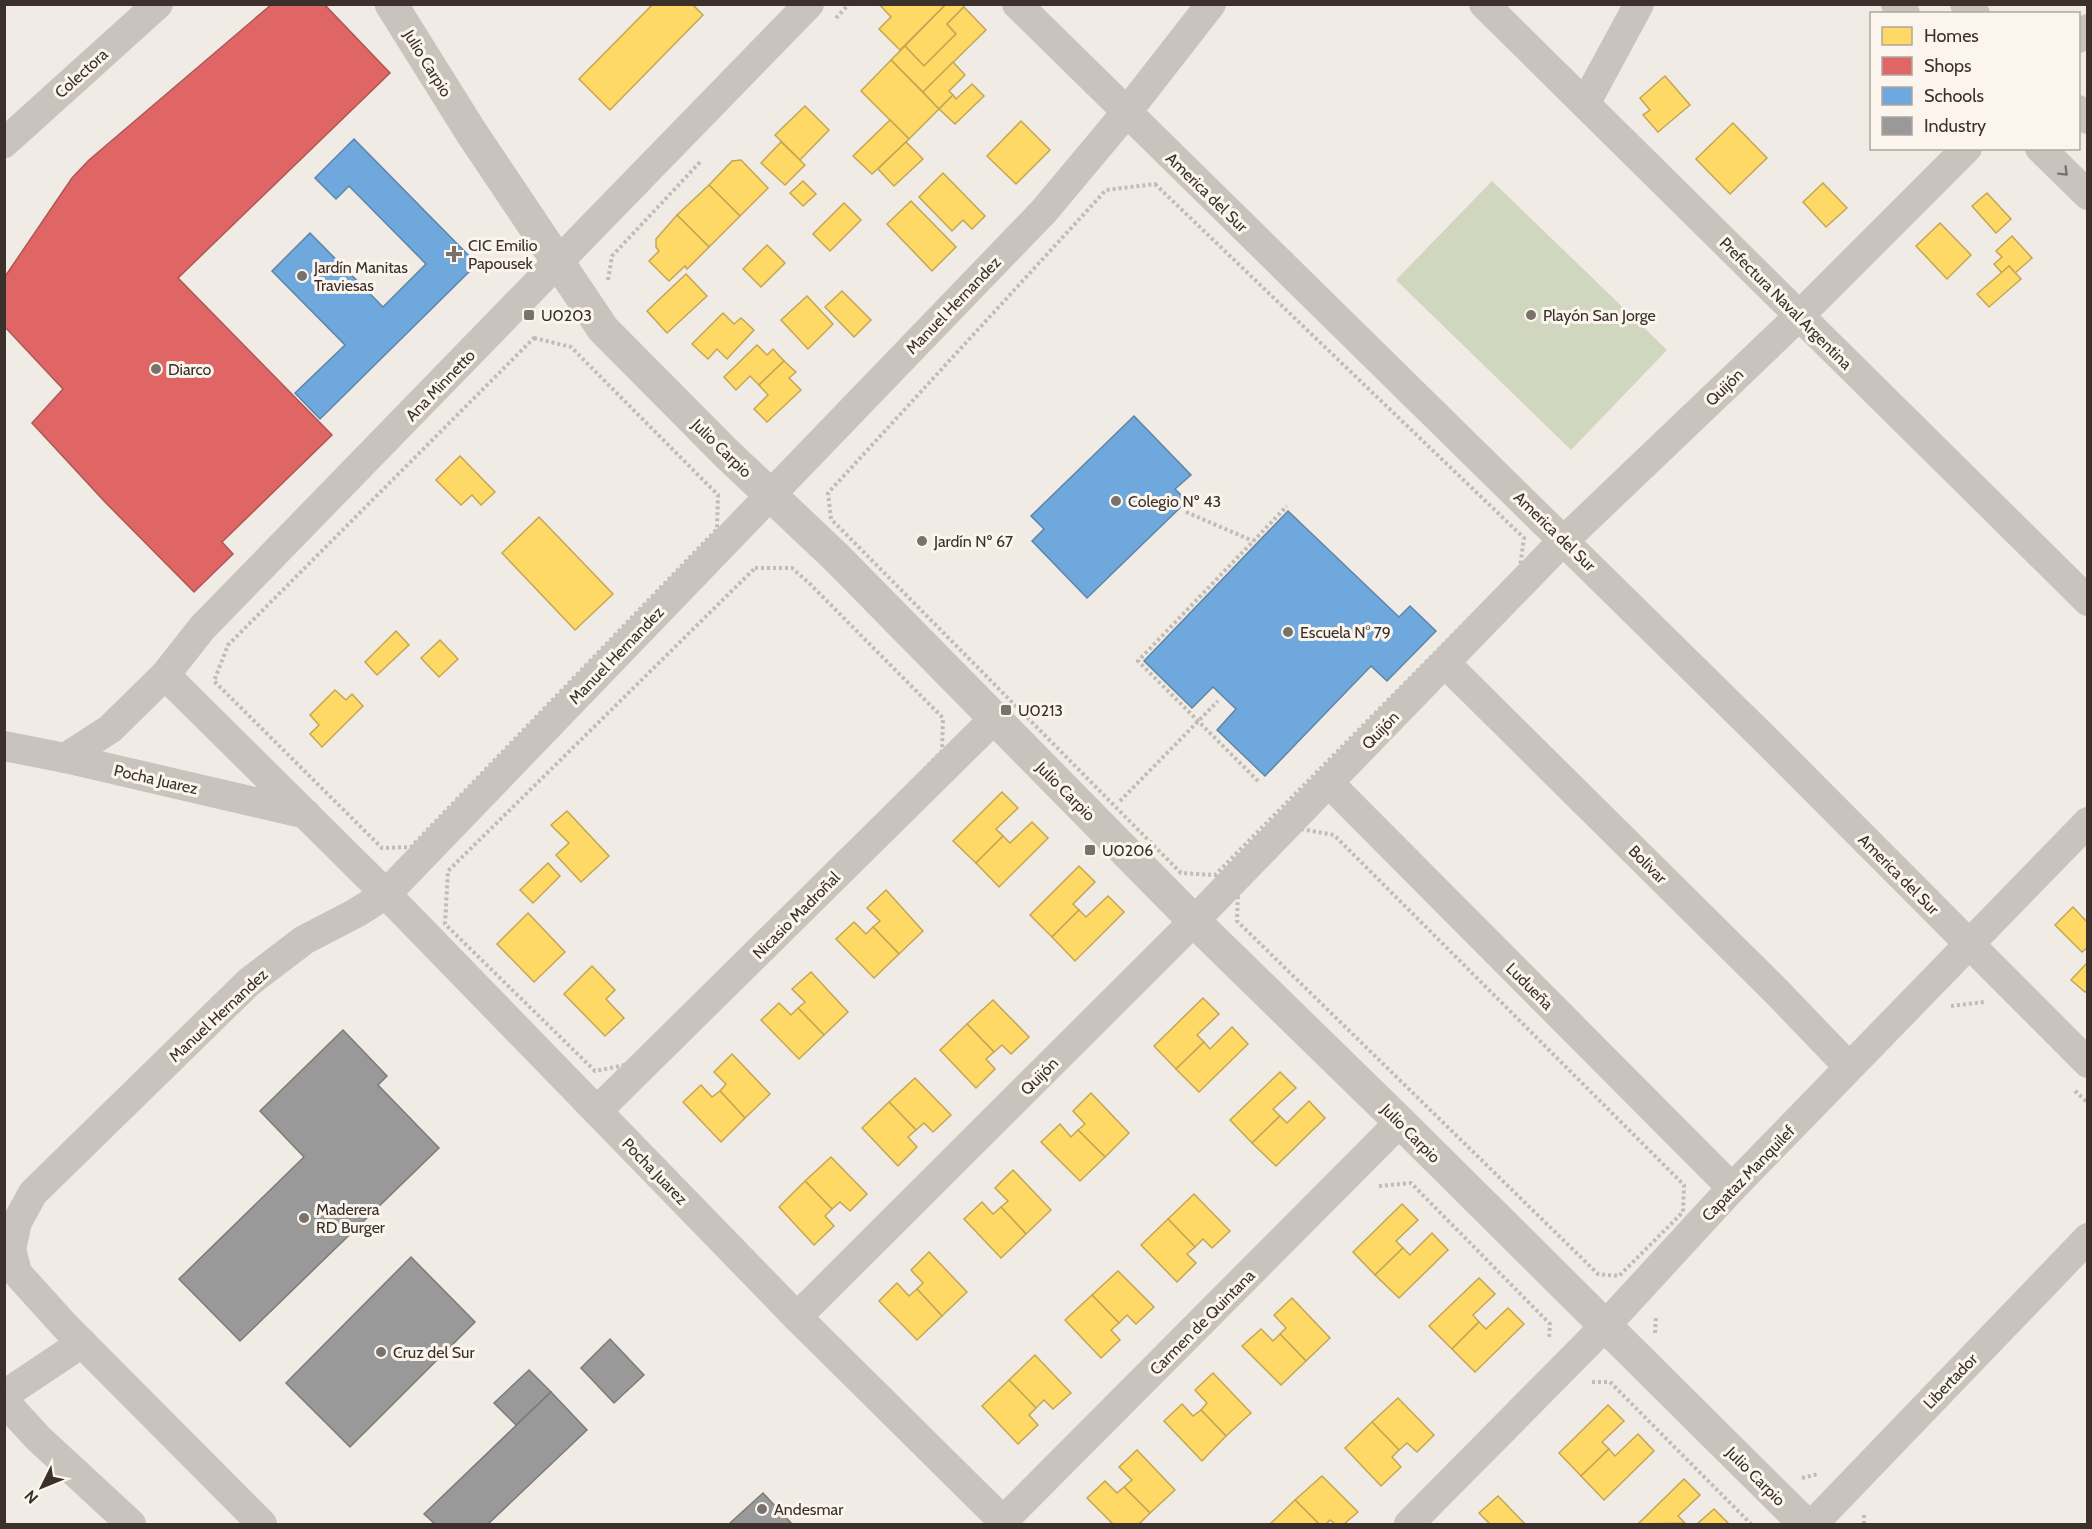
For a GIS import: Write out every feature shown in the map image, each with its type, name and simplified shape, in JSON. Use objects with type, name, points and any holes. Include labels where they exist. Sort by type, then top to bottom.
[{"type":"street","name":"Colectora","points":[[4,143],[158,4]]},
{"type":"street","name":"Julio Carpio","points":[[391,4],[471,132],[603,329],[836,557],[1194,921],[1805,1524]]},
{"type":"street","name":"America del Sur","points":[[1017,4],[1564,540],[1969,944],[2079,1075]]},
{"type":"street","name":"Manuel Hernandez","points":[[82,1343],[17,1273],[11,1249],[17,1222],[33,1193],[249,982],[304,940],[386,894],[1044,211],[1126,113],[1211,4]]},
{"type":"street","name":"Prefectura Naval Argentina","points":[[1484,4],[2088,601]]},
{"type":"street","points":[[1585,104],[1639,4]]},
{"type":"street","name":"Ana Minnetto","points":[[65,758],[110,729],[165,675],[202,628],[559,263],[821,13]]},
{"type":"street","name":"Quijón","points":[[797,1317],[1194,921],[1564,540],[1799,316],[1965,150]]},
{"type":"street","points":[[2042,150],[2088,195]]},
{"type":"street","name":"Bolivar","points":[[1445,663],[1776,991],[1849,1067]]},
{"type":"street","name":"Pocha Juarez","points":[[165,675],[307,814],[797,1317],[1005,1523]]},
{"type":"street","name":"Nicasio Madroñal","points":[[597,1111],[994,719]]},
{"type":"street","name":"Pocha Juarez","points":[[4,746],[307,814]]},
{"type":"street","name":"Ludueña","points":[[1329,783],[1732,1188]]},
{"type":"street","name":"Capataz Manquilef","points":[[1409,1524],[1605,1326],[1732,1188],[2088,822]]},
{"type":"street","name":"Carmen de Quintana","points":[[1005,1523],[1400,1122]]},
{"type":"street","name":"Libertador","points":[[1814,1524],[2088,1238]]},
{"type":"street","points":[[4,1395],[82,1343],[262,1524]]},
{"type":"street","points":[[4,1401],[38,1438],[131,1524]]},
{"type":"path","points":[[821,13],[849,4]]},
{"type":"path","points":[[608,283],[612,256],[702,161]]},
{"type":"path","points":[[1155,184],[1524,538],[1520,567],[1215,874],[1181,873],[1115,806],[831,519],[828,493],[1106,190],[1155,184]]},
{"type":"path","points":[[534,338],[571,347],[718,495],[717,529],[411,847],[382,848],[214,681],[228,645],[534,338]]},
{"type":"path","points":[[1258,781],[1138,661],[1287,506]]},
{"type":"path","points":[[1186,512],[1253,541]]},
{"type":"path","points":[[755,568],[792,568],[944,718],[942,751],[640,1062],[595,1071],[445,924],[448,871],[755,568]]},
{"type":"path","points":[[1115,806],[1218,701]]},
{"type":"path","points":[[1301,829],[1334,834],[1684,1185],[1683,1212],[1619,1276],[1598,1274],[1238,921],[1238,893],[1301,829]]},
{"type":"path","points":[[1949,1007],[1983,1000],[1991,1008]]},
{"type":"path","points":[[2079,1075],[2088,1103]]},
{"type":"path","points":[[1378,1186],[1411,1183],[1550,1324]]},
{"type":"path","points":[[1655,1334],[1656,1315]]},
{"type":"path","points":[[1590,1382],[1610,1382],[1751,1524]]},
{"type":"path","points":[[1793,1472],[1800,1479],[1821,1473]]},
{"type":"green space","name":"Playón San Jorge","points":[[1492,181],[1667,350],[1571,450],[1396,280]]},
{"type":"building: Homes","points":[[653,4],[692,4],[703,15],[610,110],[579,79]]},
{"type":"building: Homes","points":[[879,4],[946,4],[900,50],[879,29],[891,17]]},
{"type":"building: Homes","points":[[946,4],[962,4],[964,7],[947,24],[956,34],[924,66],[905,46]]},
{"type":"building: Homes","points":[[964,7],[986,30],[923,92],[891,60],[905,46],[924,66],[956,34],[947,24]]},
{"type":"building: Homes","points":[[891,60],[939,109],[909,139],[861,91]]},
{"type":"building: Homes","points":[[953,62],[965,75],[949,91],[953,95],[939,109],[923,92]]},
{"type":"building: Homes","points":[[1665,76],[1690,105],[1658,132],[1643,115],[1650,110],[1640,98]]},
{"type":"building: Homes","points":[[972,84],[984,96],[955,124],[939,109],[953,95],[956,99]]},
{"type":"building: Homes","points":[[805,106],[829,130],[800,160],[775,135]]},
{"type":"building: Homes","points":[[890,120],[909,139],[872,174],[853,156]]},
{"type":"building: Homes","points":[[1021,121],[1050,150],[1016,184],[987,156]]},
{"type":"building: Homes","points":[[1733,123],[1767,158],[1730,194],[1696,159]]},
{"type":"building: Homes","points":[[781,142],[805,165],[785,185],[761,163]]},
{"type":"building: Homes","points":[[906,142],[923,159],[894,186],[878,169]]},
{"type":"building: Homes","points":[[741,160],[768,188],[740,216],[709,185],[732,161]]},
{"type":"building: Homes","points":[[943,173],[985,216],[972,229],[963,220],[952,231],[919,197]]},
{"type":"building: Homes","points":[[803,181],[816,194],[803,206],[790,193]]},
{"type":"building: Homes","points":[[1823,183],[1847,208],[1826,227],[1803,202]]},
{"type":"building: Homes","points":[[709,185],[740,216],[709,247],[677,215]]},
{"type":"building: Homes","points":[[1987,193],[2011,219],[1996,233],[1972,206]]},
{"type":"building: Homes","points":[[911,201],[956,247],[932,271],[887,224]]},
{"type":"building: Homes","points":[[844,203],[861,220],[830,251],[813,234]]},
{"type":"building: Homes","points":[[677,215],[709,247],[687,269],[685,266],[669,281],[649,261],[659,251],[656,247],[656,239]]},
{"type":"building: Homes","points":[[1940,223],[1971,255],[1947,279],[1916,246]]},
{"type":"building: Homes","points":[[2012,236],[2032,258],[2015,273],[2009,266],[2002,273],[1994,264],[2002,257],[1996,251]]},
{"type":"building: Homes","points":[[767,245],[785,263],[761,287],[743,269]]},
{"type":"building: Homes","points":[[2009,266],[2021,279],[1989,307],[1977,294]]},
{"type":"building: Homes","points":[[686,274],[707,296],[667,333],[647,311]]},
{"type":"building: Homes","points":[[842,291],[871,320],[854,337],[825,307]]},
{"type":"building: Homes","points":[[807,296],[833,324],[808,349],[781,320]]},
{"type":"building: Homes","points":[[723,313],[734,324],[741,318],[754,330],[727,359],[717,349],[708,359],[692,344]]},
{"type":"building: Homes","points":[[757,345],[767,355],[773,349],[784,361],[759,385],[750,376],[736,390],[724,377]]},
{"type":"building: Homes","points":[[784,361],[796,372],[789,378],[801,390],[767,422],[754,409],[768,395],[759,385]]},
{"type":"building: Homes","points":[[460,456],[495,492],[481,505],[472,495],[461,505],[436,480]]},
{"type":"building: Homes","points":[[539,517],[613,594],[575,630],[502,553]]},
{"type":"building: Homes","points":[[396,631],[409,645],[377,675],[365,662]]},
{"type":"building: Homes","points":[[440,640],[458,659],[439,677],[421,658]]},
{"type":"building: Homes","points":[[335,690],[346,700],[352,694],[363,706],[322,747],[310,734],[319,725],[310,715]]},
{"type":"building: Homes","points":[[1002,792],[1018,808],[996,829],[1003,836],[976,863],[953,841]]},
{"type":"building: Homes","points":[[567,811],[609,856],[581,882],[556,855],[569,843],[551,825]]},
{"type":"building: Homes","points":[[1032,822],[1048,838],[999,887],[976,863],[1003,836],[1010,843]]},
{"type":"building: Homes","points":[[548,863],[560,876],[533,903],[520,890]]},
{"type":"building: Homes","points":[[1079,866],[1095,882],[1073,904],[1079,910],[1052,937],[1030,915]]},
{"type":"building: Homes","points":[[886,890],[923,931],[899,954],[873,927],[880,921],[867,908]]},
{"type":"building: Homes","points":[[1108,896],[1124,912],[1075,961],[1052,937],[1079,910],[1086,917]]},
{"type":"building: Homes","points":[[2073,907],[2088,923],[2088,947],[2082,952],[2055,925]]},
{"type":"building: Homes","points":[[528,913],[565,952],[534,982],[497,944]]},
{"type":"building: Homes","points":[[854,922],[866,934],[873,927],[899,954],[874,978],[836,939]]},
{"type":"building: Homes","points":[[2086,964],[2088,966],[2088,990],[2085,992],[2071,980]]},
{"type":"building: Homes","points":[[592,966],[615,990],[606,999],[624,1018],[605,1036],[564,994]]},
{"type":"building: Homes","points":[[811,972],[848,1012],[824,1035],[798,1008],[805,1002],[792,989]]},
{"type":"building: Homes","points":[[1203,998],[1219,1014],[1197,1035],[1204,1042],[1176,1069],[1154,1046]]},
{"type":"building: Homes","points":[[993,1000],[1029,1037],[1011,1054],[1002,1045],[994,1052],[967,1024]]},
{"type":"building: Homes","points":[[779,1003],[791,1015],[798,1008],[824,1035],[799,1059],[761,1020]]},
{"type":"building: Homes","points":[[967,1024],[994,1052],[986,1059],[995,1069],[976,1088],[940,1050]]},
{"type":"building: Homes","points":[[1232,1027],[1248,1044],[1199,1092],[1176,1069],[1204,1042],[1210,1049]]},
{"type":"building: Homes","points":[[732,1054],[770,1094],[745,1118],[720,1091],[726,1084],[714,1072]]},
{"type":"building: Homes","points":[[1280,1072],[1296,1088],[1273,1109],[1280,1116],[1252,1143],[1230,1120]]},
{"type":"building: Homes","points":[[915,1078],[951,1115],[933,1132],[924,1123],[916,1130],[889,1102]]},
{"type":"building: Homes","points":[[701,1085],[712,1097],[720,1091],[745,1118],[721,1142],[683,1102]]},
{"type":"building: Homes","points":[[1091,1093],[1129,1133],[1105,1157],[1078,1130],[1085,1124],[1073,1111]]},
{"type":"building: Homes","points":[[1309,1101],[1325,1118],[1276,1166],[1252,1143],[1280,1116],[1287,1123]]},
{"type":"building: Homes","points":[[889,1102],[916,1130],[908,1137],[917,1147],[898,1166],[862,1128]]},
{"type":"building: Homes","points":[[1060,1124],[1071,1137],[1078,1130],[1105,1157],[1080,1181],[1041,1142]]},
{"type":"building: Homes","points":[[831,1157],[867,1194],[850,1211],[840,1202],[832,1209],[805,1181]]},
{"type":"building: Homes","points":[[1013,1170],[1051,1210],[1026,1234],[1001,1207],[1008,1201],[995,1188]]},
{"type":"building: Homes","points":[[805,1181],[832,1209],[825,1216],[834,1226],[814,1245],[779,1207]]},
{"type":"building: Homes","points":[[1194,1194],[1230,1231],[1212,1248],[1203,1239],[1195,1247],[1168,1219]]},
{"type":"building: Homes","points":[[982,1202],[993,1214],[1001,1207],[1026,1234],[1001,1258],[964,1219]]},
{"type":"building: Homes","points":[[1402,1204],[1418,1220],[1396,1241],[1403,1248],[1375,1275],[1353,1252]]},
{"type":"building: Homes","points":[[1168,1219],[1195,1247],[1187,1254],[1196,1263],[1177,1282],[1141,1245]]},
{"type":"building: Homes","points":[[1432,1233],[1448,1250],[1399,1298],[1375,1275],[1403,1248],[1410,1255]]},
{"type":"building: Homes","points":[[929,1252],[967,1292],[942,1316],[917,1289],[923,1283],[911,1270]]},
{"type":"building: Homes","points":[[1118,1271],[1154,1307],[1136,1324],[1127,1315],[1119,1323],[1092,1295]]},
{"type":"building: Homes","points":[[1479,1278],[1495,1294],[1473,1315],[1479,1322],[1452,1349],[1429,1326]]},
{"type":"building: Homes","points":[[897,1283],[909,1296],[917,1289],[942,1316],[917,1340],[879,1301]]},
{"type":"building: Homes","points":[[1092,1295],[1119,1323],[1111,1330],[1120,1340],[1101,1358],[1065,1320]]},
{"type":"building: Homes","points":[[1292,1298],[1330,1338],[1306,1361],[1280,1334],[1286,1328],[1274,1315]]},
{"type":"building: Homes","points":[[1508,1308],[1524,1324],[1475,1372],[1452,1349],[1479,1322],[1486,1329]]},
{"type":"building: Homes","points":[[1261,1329],[1273,1341],[1280,1334],[1306,1361],[1281,1385],[1242,1346]]},
{"type":"building: Homes","points":[[1035,1355],[1071,1393],[1053,1409],[1044,1400],[1036,1408],[1009,1380]]},
{"type":"building: Homes","points":[[1213,1373],[1251,1413],[1226,1436],[1201,1410],[1207,1403],[1195,1390]]},
{"type":"building: Homes","points":[[1009,1380],[1036,1408],[1029,1415],[1038,1425],[1018,1444],[982,1406]]},
{"type":"building: Homes","points":[[1398,1398],[1434,1435],[1417,1452],[1407,1443],[1399,1450],[1372,1422]]},
{"type":"building: Homes","points":[[1182,1404],[1193,1416],[1201,1410],[1226,1436],[1202,1461],[1164,1421]]},
{"type":"building: Homes","points":[[1608,1405],[1624,1421],[1602,1442],[1609,1449],[1581,1476],[1559,1453]]},
{"type":"building: Homes","points":[[1372,1422],[1399,1450],[1392,1457],[1401,1467],[1381,1486],[1345,1448]]},
{"type":"building: Homes","points":[[1638,1434],[1654,1451],[1604,1500],[1581,1476],[1609,1449],[1615,1456]]},
{"type":"building: Homes","points":[[1137,1450],[1175,1490],[1150,1513],[1124,1487],[1132,1480],[1119,1467]]},
{"type":"building: Homes","points":[[1322,1476],[1358,1512],[1344,1524],[1335,1524],[1330,1520],[1326,1524],[1319,1524],[1295,1500]]},
{"type":"building: Homes","points":[[1684,1479],[1700,1495],[1678,1516],[1685,1523],[1638,1524]]},
{"type":"building: Homes","points":[[1105,1481],[1117,1493],[1124,1487],[1150,1513],[1139,1524],[1113,1524],[1087,1498]]},
{"type":"building: Homes","points":[[1498,1496],[1525,1524],[1490,1524],[1479,1513]]},
{"type":"building: Homes","points":[[1295,1500],[1319,1524],[1270,1524]]},
{"type":"building: Homes","points":[[1714,1509],[1729,1524],[1697,1524]]},
{"type":"building: Shops","points":[[272,4],[324,4],[390,73],[178,278],[332,435],[222,542],[233,554],[194,592],[105,502],[32,423],[63,389],[4,326],[4,278],[72,178],[89,160]]},
{"type":"building: Schools","points":[[354,139],[477,264],[320,419],[295,393],[345,345],[272,271],[310,233],[383,307],[426,264],[349,186],[336,199],[315,178]]},
{"type":"building: Schools","points":[[1134,416],[1191,475],[1175,489],[1187,501],[1087,598],[1032,541],[1044,529],[1031,516]]},
{"type":"building: Schools","points":[[1288,511],[1399,617],[1410,606],[1436,631],[1387,681],[1371,666],[1265,776],[1217,730],[1236,709],[1213,687],[1192,708],[1144,661]]},
{"type":"building: Industry","name":"Maderera RD Burger","points":[[343,1030],[387,1076],[378,1085],[439,1148],[240,1341],[179,1279],[304,1157],[260,1111]]},
{"type":"building: Industry","name":"Cruz del Sur","points":[[411,1257],[475,1322],[350,1447],[286,1383]]},
{"type":"building: Industry","points":[[610,1339],[644,1375],[614,1403],[581,1368]]},
{"type":"building: Industry","points":[[529,1370],[551,1392],[516,1425],[494,1403]]},
{"type":"building: Industry","points":[[551,1392],[587,1430],[488,1524],[435,1524],[424,1514]]},
{"type":"building: Industry","name":"Andesmar","points":[[763,1493],[792,1524],[729,1524]]},
{"type":"place","name":"CIC Emilio Papousek","points":[[454,254]]},
{"type":"place","name":"Jardín Manitas Traviesas","points":[[302,276]]},
{"type":"place","name":"U0203","points":[[529,315]]},
{"type":"place","name":"Playón San Jorge","points":[[1531,315]]},
{"type":"place","name":"Diarco","points":[[156,369]]},
{"type":"place","name":"Colegio Nº 43","points":[[1116,501]]},
{"type":"place","name":"Jardín Nº 67","points":[[922,541]]},
{"type":"place","name":"Escuela N° 79","points":[[1288,632]]},
{"type":"place","name":"U0213","points":[[1006,710]]},
{"type":"place","name":"U0206","points":[[1090,850]]},
{"type":"place","name":"Maderera RD Burger","points":[[304,1218]]},
{"type":"place","name":"Cruz del Sur","points":[[381,1352]]},
{"type":"place","name":"Andesmar","points":[[762,1509]]}]
